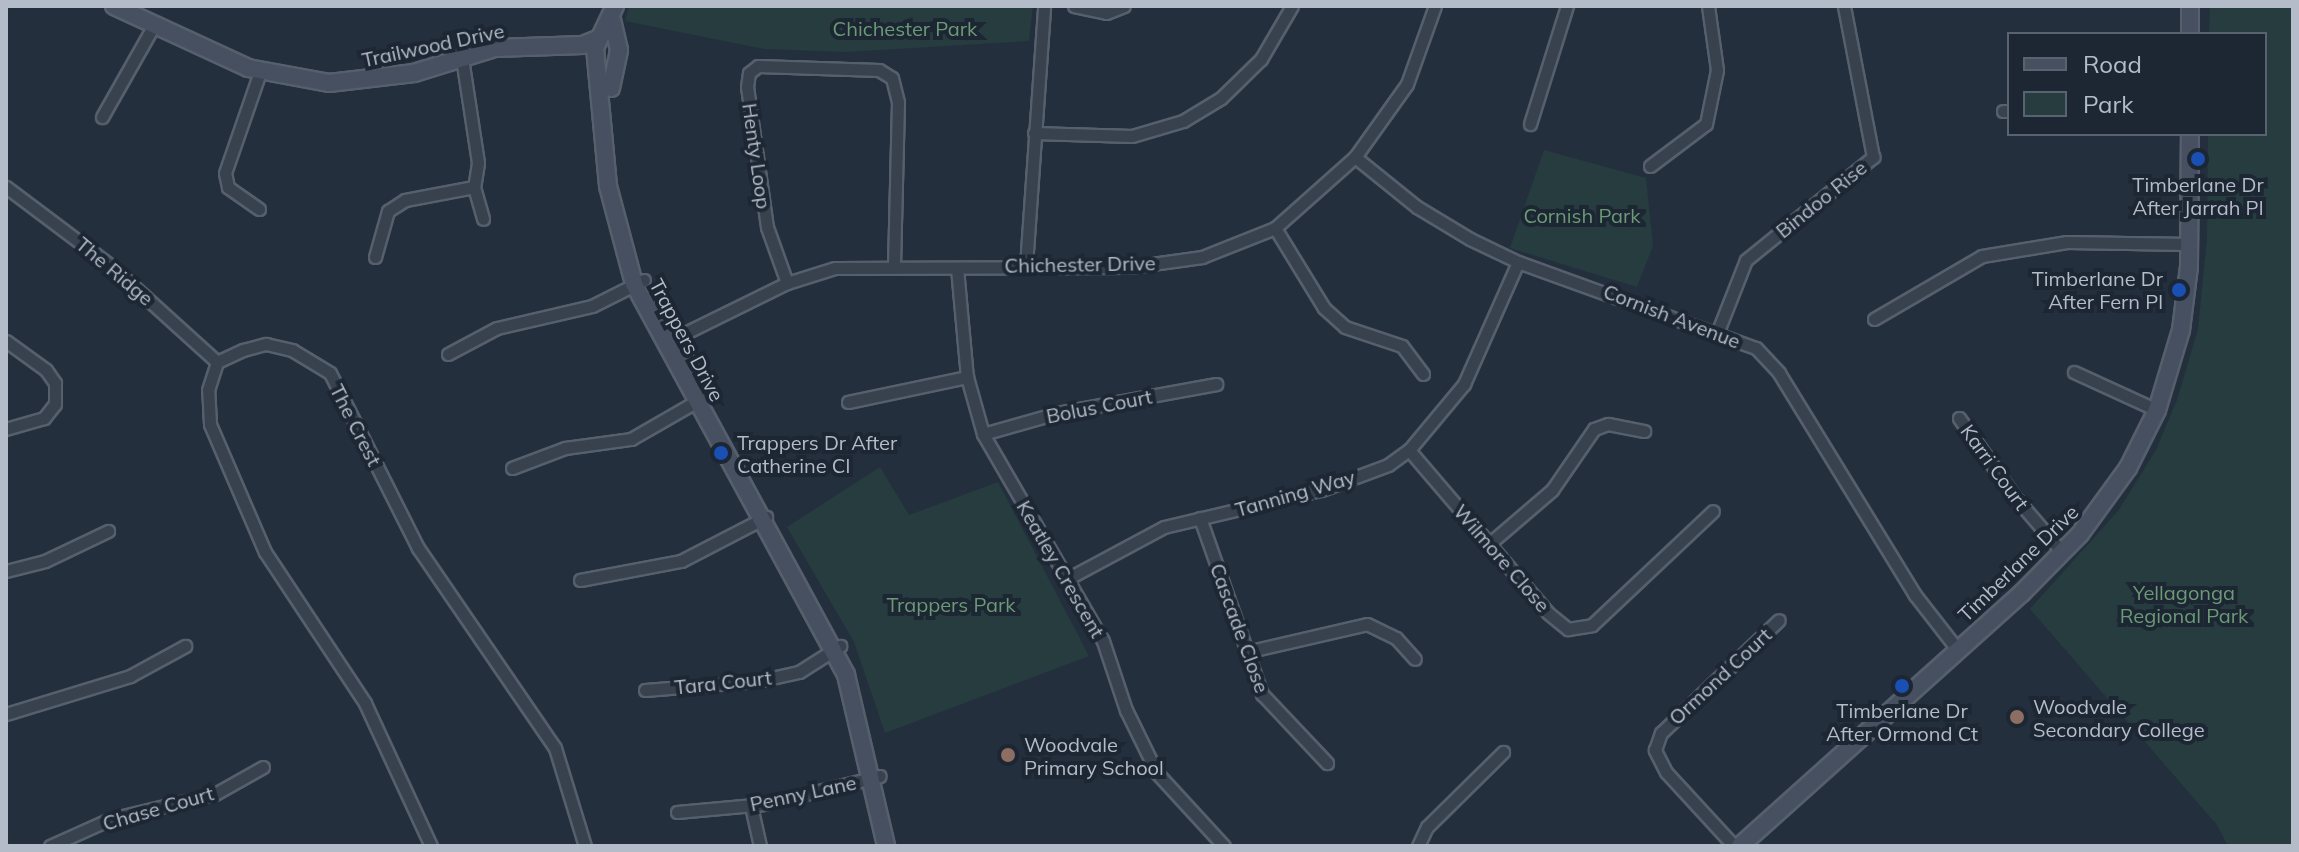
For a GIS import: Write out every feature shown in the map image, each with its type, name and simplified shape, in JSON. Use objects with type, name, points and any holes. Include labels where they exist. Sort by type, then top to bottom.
[{"type":"street","name":"Trailwood Drive","points":[[114,6],[260,72],[298,81],[366,81],[495,48],[601,47]]},
{"type":"street","points":[[1026,266],[1044,6]]},
{"type":"street","points":[[1074,6],[1106,13],[1124,6]]},
{"type":"street","points":[[1034,133],[1132,136],[1183,121],[1221,98],[1261,59],[1292,6]]},
{"type":"street","name":"Chichester Drive","points":[[669,340],[787,283],[835,268],[894,265],[957,268],[1130,267],[1202,257],[1275,228],[1355,157],[1407,84],[1435,6]]},
{"type":"street","points":[[1530,124],[1567,6]]},
{"type":"street","points":[[1650,166],[1706,124],[1717,70],[1708,6]]},
{"type":"street","name":"Bindoo Rise","points":[[1718,331],[1746,260],[1873,157],[1844,6]]},
{"type":"street","points":[[2190,6],[2190,32]]},
{"type":"street","name":"Trappers Drive","points":[[613,13],[601,47],[616,185],[639,282],[863,699],[886,846]]},
{"type":"street","points":[[102,117],[154,25]]},
{"type":"street","points":[[462,58],[478,163],[474,187],[483,219]]},
{"type":"street","name":"Henty Loop","points":[[787,283],[767,227],[747,87],[749,73],[758,66],[879,70],[892,78],[898,102],[894,265]]},
{"type":"street","points":[[259,209],[228,187],[225,173],[260,72]]},
{"type":"street","name":"Timberlane Drive","points":[[1740,846],[2062,552],[2116,487],[2157,410],[2181,330],[2189,244],[2190,136]]},
{"type":"street","name":"Cornish Avenue","points":[[1355,157],[1417,207],[1518,262],[1718,331],[1756,348],[1779,373],[1915,595],[1957,649]]},
{"type":"street","name":"The Ridge","points":[[6,187],[110,265],[217,362]]},
{"type":"street","points":[[375,257],[388,211],[405,200],[474,187]]},
{"type":"street","points":[[1275,228],[1324,308],[1345,327],[1402,346],[1423,374]]},
{"type":"street","points":[[1874,319],[1982,256],[2067,242],[2189,244]]},
{"type":"street","name":"Tanning Way","points":[[1067,579],[1164,527],[1321,490],[1388,465],[1409,450],[1464,384],[1518,262]]},
{"type":"street","name":"Keatley Crescent","points":[[957,268],[967,377],[983,434],[1103,641],[1126,710],[1157,773],[1224,846]]},
{"type":"street","points":[[448,354],[497,328],[592,306],[639,282]]},
{"type":"street","points":[[6,341],[46,370],[55,383],[55,404],[44,418],[6,429]]},
{"type":"street","name":"The Crest","points":[[217,362],[266,344],[292,350],[330,373],[418,548],[555,748],[585,846]]},
{"type":"street","points":[[217,362],[208,390],[210,424],[265,552],[365,703],[431,846]]},
{"type":"street","points":[[2074,372],[2157,410]]},
{"type":"street","points":[[848,402],[967,377]]},
{"type":"street","name":"Bolus Court","points":[[983,434],[1057,413],[1216,384]]},
{"type":"street","points":[[512,468],[565,448],[631,439],[701,398]]},
{"type":"street","name":"Karri Court","points":[[1959,418],[2014,496],[2062,552]]},
{"type":"street","points":[[1489,544],[1552,490],[1594,429],[1608,424],[1644,431]]},
{"type":"street","name":"Wilmore Close","points":[[1409,450],[1548,613],[1568,629],[1592,625],[1713,511]]},
{"type":"street","points":[[580,580],[602,572],[681,561],[765,517]]},
{"type":"street","name":"Cascade Close","points":[[1200,518],[1246,652],[1271,706],[1327,763]]},
{"type":"street","points":[[6,571],[45,561],[108,531]]},
{"type":"street","name":"Ormond Court","points":[[1734,846],[1666,772],[1655,750],[1661,733],[1779,620]]},
{"type":"street","points":[[1246,652],[1367,624],[1396,638],[1415,659]]},
{"type":"street","points":[[6,714],[130,676],[185,646]]},
{"type":"street","name":"Tara Court","points":[[645,690],[758,681],[799,672],[836,648]]},
{"type":"street","points":[[1418,846],[1427,827],[1503,752]]},
{"type":"street","name":"Chase Court","points":[[50,846],[110,819],[215,794],[263,767]]},
{"type":"street","name":"Trappers Drive","points":[[876,777],[894,846]]},
{"type":"street","name":"Penny Lane","points":[[677,812],[751,806],[876,777]]},
{"type":"street","points":[[751,806],[760,846]]},
{"type":"green space","name":"Chichester Park","points":[[629,6],[1033,6],[1029,41],[845,52],[764,49],[625,21]]},
{"type":"green space","name":"Yellagonga Regional Park","points":[[2210,6],[2293,6],[2293,846],[2228,846],[2217,825],[2030,609],[2118,511],[2156,450],[2177,400],[2198,329],[2207,238],[2208,136],[2267,136],[2267,32],[2209,32]]},
{"type":"green space","name":"Cornish Park","points":[[1544,150],[1646,178],[1653,246],[1637,287],[1510,248]]},
{"type":"green space","name":"Trappers Park","points":[[880,467],[909,515],[998,482],[1089,656],[885,733],[854,642],[787,527]]},
{"type":"place","name":"Timberlane Dr After Jarrah Pl","points":[[2198,159]]},
{"type":"place","name":"Timberlane Dr After Fern Pl","points":[[2179,290]]},
{"type":"place","name":"Trappers Dr After Catherine Cl","points":[[721,453]]},
{"type":"place","name":"Timberlane Dr After Ormond Ct","points":[[1902,686]]},
{"type":"place","name":"Woodvale Secondary College","points":[[2017,717]]},
{"type":"place","name":"Woodvale Primary School","points":[[1008,755]]}]
